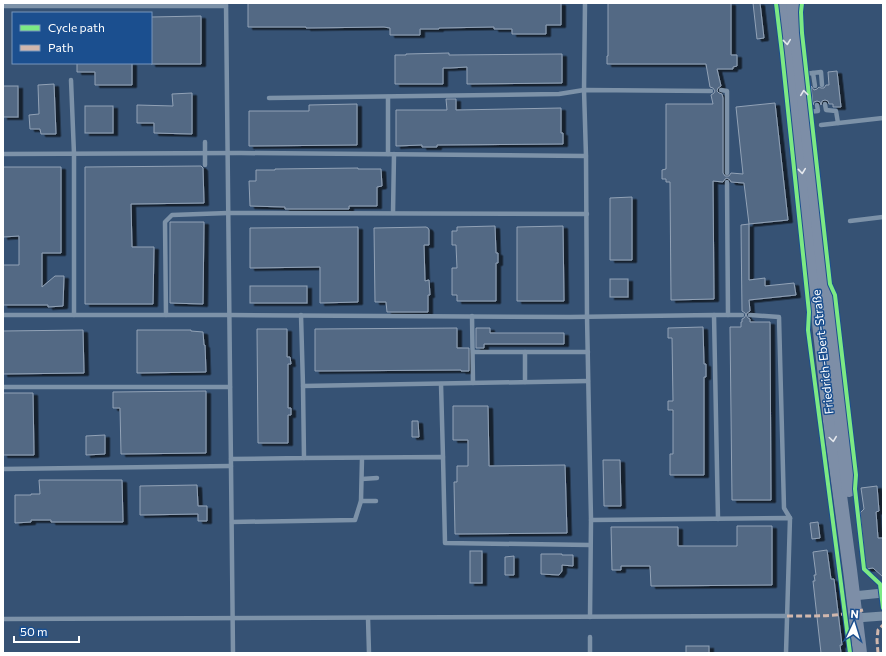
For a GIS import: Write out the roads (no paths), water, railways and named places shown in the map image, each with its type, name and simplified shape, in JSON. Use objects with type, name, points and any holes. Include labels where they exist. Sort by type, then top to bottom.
[{"type":"main road","name":"Friedrich-Ebert-Straße","points":[[783,3],[830,421],[860,618],[868,653]]},
{"type":"main road","name":"Friedrich-Ebert-Straße","points":[[793,3],[814,109],[857,596]]},
{"type":"main road","name":"Friedrich-Ebert-Straße","points":[[860,618],[860,653]]},
{"type":"street","points":[[857,596],[883,593]]},
{"type":"street","points":[[860,618],[883,616]]},
{"type":"lane","points":[[585,3],[584,90],[591,520],[590,617]]},
{"type":"lane","points":[[3,6],[226,4],[233,653]]},
{"type":"lane","points":[[815,86],[807,73],[821,72],[822,85]]},
{"type":"lane","points":[[71,80],[74,154],[74,315]]},
{"type":"lane","points":[[269,98],[559,94],[584,90],[711,90]]},
{"type":"lane","points":[[722,90],[728,90],[727,173]]},
{"type":"lane","points":[[388,97],[388,154]]},
{"type":"lane","points":[[814,109],[825,107],[836,111],[838,123]]},
{"type":"lane","points":[[821,125],[883,118]]},
{"type":"lane","points":[[205,142],[205,165]]},
{"type":"lane","points":[[3,154],[227,153],[586,156]]},
{"type":"lane","points":[[394,154],[394,213]]},
{"type":"lane","points":[[728,182],[728,315]]},
{"type":"lane","points":[[166,315],[165,222],[172,215],[228,213],[586,214]]},
{"type":"lane","points":[[850,220],[883,217]]},
{"type":"lane","points":[[3,315],[742,316]]},
{"type":"lane","points":[[302,315],[304,458]]},
{"type":"lane","points":[[714,315],[718,519]]},
{"type":"lane","points":[[750,315],[779,317],[784,508],[790,518],[786,653]]},
{"type":"lane","points":[[472,316],[473,383]]},
{"type":"lane","points":[[472,352],[588,352]]},
{"type":"lane","points":[[525,352],[525,382]]},
{"type":"lane","points":[[303,386],[588,381]]},
{"type":"lane","points":[[441,384],[445,543],[590,545]]},
{"type":"lane","points":[[3,387],[230,387]]},
{"type":"lane","points":[[231,459],[443,457]]},
{"type":"lane","points":[[232,522],[355,520],[361,501],[362,458]]},
{"type":"lane","points":[[3,469],[231,466]]},
{"type":"lane","points":[[362,478],[377,478]]},
{"type":"lane","points":[[361,501],[376,501]]},
{"type":"lane","points":[[591,520],[790,518]]},
{"type":"lane","points":[[3,619],[787,616]]},
{"type":"lane","points":[[368,618],[369,653]]},
{"type":"lane","points":[[590,637],[590,653]]}]
